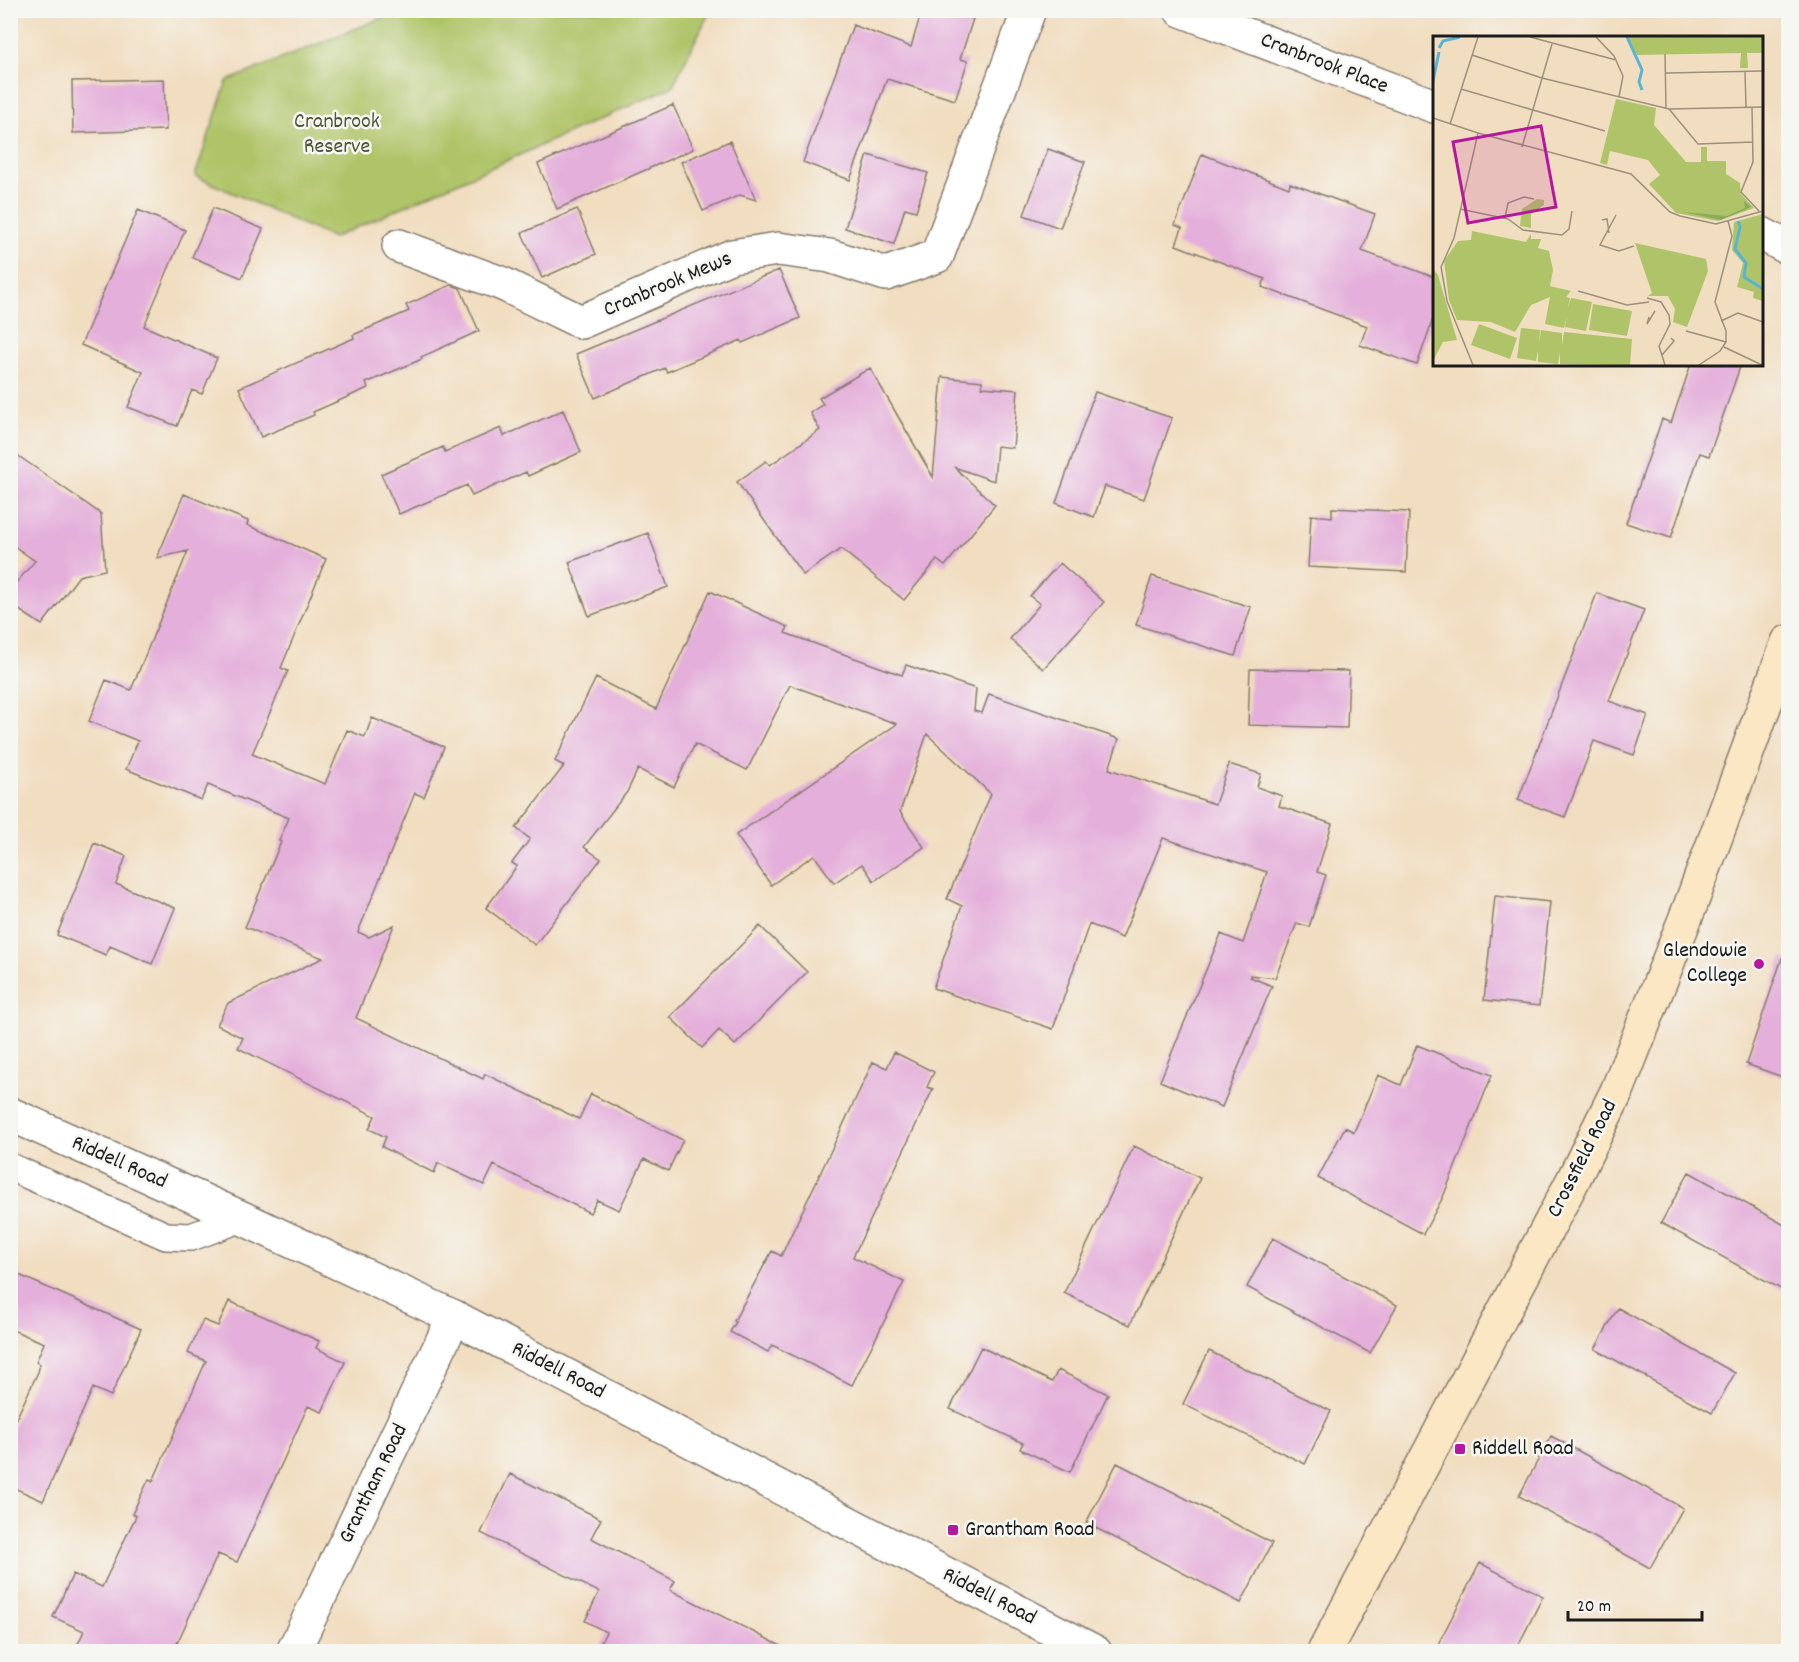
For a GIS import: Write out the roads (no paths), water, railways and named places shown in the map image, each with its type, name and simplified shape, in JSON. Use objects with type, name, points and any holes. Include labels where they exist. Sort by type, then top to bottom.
[{"type":"main road","name":"Crossfield Road","points":[[1324,1652],[1617,1091],[1691,904],[1788,642]]},
{"type":"street","name":"Cranbrook Mews","points":[[399,246],[503,284],[581,322],[732,255],[778,249],[830,256],[886,274],[937,256],[1029,10]]},
{"type":"street","name":"Cranbrook Place","points":[[1181,10],[1433,106]]},
{"type":"street","points":[[1763,220],[1788,226]]},
{"type":"street","points":[[1763,235],[1788,248]]},
{"type":"street","name":"Riddell Road","points":[[10,1114],[242,1218],[454,1317],[1095,1652]]},
{"type":"street","name":"Grantham Road","points":[[293,1652],[454,1317]]},
{"type":"lane","points":[[10,1167],[166,1236],[191,1237],[242,1218]]},
{"type":"place","name":"Glendowie College","points":[[1759,964]]},
{"type":"place","name":"Riddell Road","points":[[1460,1449]]},
{"type":"place","name":"Grantham Road","points":[[953,1530]]},
{"type":"park label","name":"Cranbrook Reserve","points":[[337,134]]}]
